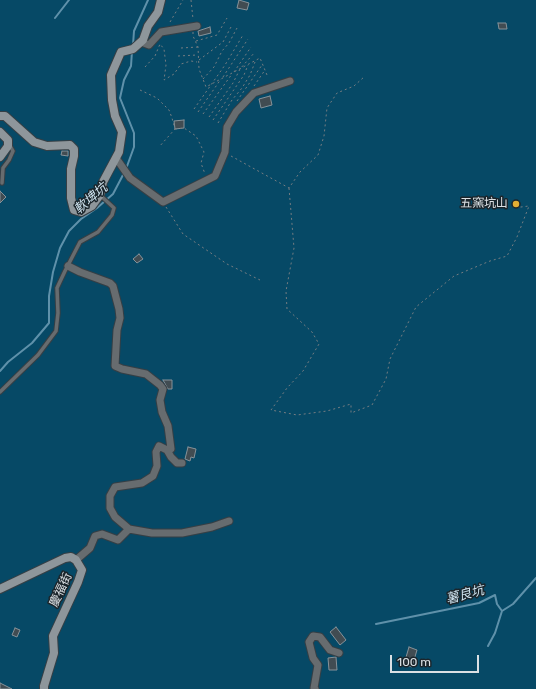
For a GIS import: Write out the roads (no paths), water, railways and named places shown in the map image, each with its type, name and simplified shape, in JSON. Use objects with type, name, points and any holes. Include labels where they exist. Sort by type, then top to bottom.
[{"type":"street","points":[[0,116],[5,116],[34,142],[47,146],[70,145],[74,149],[71,169],[70,198],[74,210],[81,212],[92,206],[100,195],[103,182],[118,161],[122,132],[115,116],[112,100],[111,75],[121,52],[133,49],[142,41],[148,26],[158,12],[161,0]]},
{"type":"street","points":[[142,41],[148,45],[161,32],[195,26]]},
{"type":"street","points":[[118,161],[130,178],[163,202],[215,176],[225,152],[227,127],[236,112],[254,93],[290,82]]},
{"type":"street","points":[[0,132],[8,140],[8,146],[0,157]]},
{"type":"street","points":[[68,266],[110,283],[113,286],[120,318],[115,366],[146,374],[163,389],[160,400],[162,412],[168,426],[171,449],[167,450]]},
{"type":"street","points":[[182,463],[177,463],[167,450],[158,446],[156,452],[157,466],[153,476],[142,483],[115,488],[110,496],[110,508],[115,517],[129,529],[152,533],[182,533],[212,527],[229,521]]},
{"type":"street","points":[[76,560],[90,548],[95,536],[102,534],[118,540],[129,529]]},
{"type":"street","name":"慶福街","points":[[0,589],[65,558],[71,557],[76,560],[82,570],[82,574],[53,636],[54,653],[44,689]]},
{"type":"street","points":[[315,689],[318,665],[313,658],[309,642],[313,636],[320,637],[330,650],[338,653]]},
{"type":"lane","points":[[2,183],[3,168],[13,151],[8,142]]},
{"type":"lane","points":[[0,392],[38,355],[56,331],[58,313],[57,288],[80,242],[98,232],[112,215],[114,208],[100,195]]},
{"type":"waterway","points":[[55,18],[69,0]]},
{"type":"waterway","name":"軟埤坑","points":[[133,45],[134,31],[148,0]]},
{"type":"waterway","name":"軟埤坑","points":[[126,169],[134,147],[134,133],[120,98],[124,80],[131,66],[132,51]]},
{"type":"waterway","name":"軟埤坑","points":[[0,371],[8,362],[32,343],[49,323],[49,296],[53,272],[60,248],[69,231],[81,219],[113,194],[124,173]]},
{"type":"waterway","name":"薯良坑","points":[[376,624],[479,603],[495,595],[497,604],[502,611],[513,604],[536,578]]},
{"type":"waterway","points":[[488,646],[495,633],[502,611]]},
{"type":"place","name":"五窯坑山","points":[[516,204]]}]
